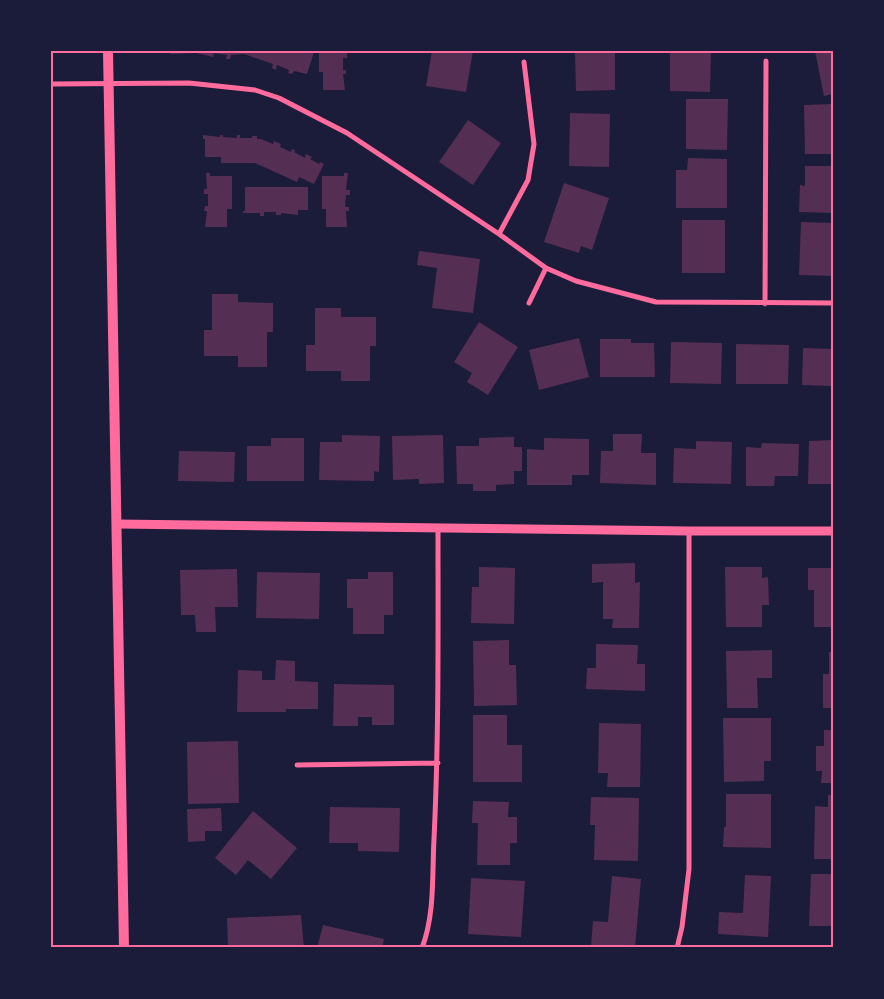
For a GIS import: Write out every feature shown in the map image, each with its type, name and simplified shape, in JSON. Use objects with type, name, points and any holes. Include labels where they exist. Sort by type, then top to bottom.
[{"type":"main road","points":[[108,51],[124,948]]},
{"type":"street","points":[[765,304],[766,61]]},
{"type":"street","points":[[499,234],[528,180],[534,144],[524,62]]},
{"type":"street","points":[[51,84],[198,84],[255,90],[278,98],[347,133],[499,234],[546,268],[576,281],[656,302],[833,303]]},
{"type":"street","points":[[529,303],[546,268]]},
{"type":"street","points":[[116,524],[833,531]]},
{"type":"street","points":[[422,948],[428,934],[432,893],[438,763],[438,526]]},
{"type":"street","points":[[677,948],[682,927],[689,869],[689,531]]},
{"type":"street","points":[[297,765],[438,763]]},
{"type":"building","points":[[171,51],[314,52],[307,74],[294,71],[292,74],[288,73],[289,70],[277,65],[276,70],[272,68],[273,64],[244,54],[231,55],[230,59],[226,59],[227,55],[214,53],[213,57],[196,53],[171,54]]},
{"type":"building","points":[[319,51],[344,51],[344,53],[347,53],[347,58],[343,58],[343,70],[346,70],[346,74],[343,74],[345,90],[323,90],[323,72],[319,72]]},
{"type":"building","points":[[432,51],[473,51],[466,92],[426,86]]},
{"type":"building","points":[[575,51],[615,51],[615,90],[576,91]]},
{"type":"building","points":[[670,51],[711,51],[710,92],[670,91]]},
{"type":"building","points":[[815,51],[833,51],[833,94],[824,96]]},
{"type":"building","points":[[686,99],[728,99],[727,150],[686,149]]},
{"type":"building","points":[[833,104],[833,154],[805,154],[804,105]]},
{"type":"building","points":[[570,113],[610,114],[609,167],[569,166]]},
{"type":"building","points":[[468,120],[501,143],[473,185],[439,162]]},
{"type":"building","points":[[203,135],[220,137],[220,135],[223,135],[223,137],[237,138],[237,135],[240,135],[240,138],[257,136],[257,139],[273,144],[274,141],[281,144],[280,147],[291,152],[292,149],[295,150],[294,152],[305,158],[306,154],[312,157],[310,159],[319,164],[320,162],[324,164],[314,184],[299,177],[297,182],[255,163],[221,163],[221,157],[205,157],[205,139],[203,139]]},
{"type":"building","points":[[688,158],[727,159],[727,208],[676,208],[676,170],[687,170]]},
{"type":"building","points":[[805,166],[833,166],[833,213],[799,212],[800,185],[805,186]]},
{"type":"building","points":[[206,173],[210,173],[210,176],[232,176],[232,209],[227,209],[227,227],[205,227],[207,211],[204,211],[205,206],[208,206],[208,194],[204,194],[204,189],[207,189]]},
{"type":"building","points":[[344,173],[348,173],[346,190],[350,190],[350,195],[346,195],[345,207],[349,207],[349,211],[346,211],[347,227],[326,227],[326,209],[322,209],[322,176],[344,176]]},
{"type":"building","points":[[564,183],[609,198],[592,250],[581,246],[579,253],[544,242]]},
{"type":"building","points":[[245,187],[308,187],[308,210],[298,210],[298,215],[281,213],[281,215],[276,215],[276,212],[264,212],[264,216],[260,216],[260,213],[243,213],[245,211]]},
{"type":"building","points":[[682,220],[725,220],[725,273],[682,273]]},
{"type":"building","points":[[801,222],[833,223],[833,276],[799,275]]},
{"type":"building","points":[[419,251],[480,259],[473,313],[432,308],[437,268],[417,265]]},
{"type":"building","points":[[212,294],[238,294],[238,302],[273,303],[273,332],[267,332],[267,367],[238,367],[238,356],[204,356],[204,330],[212,330]]},
{"type":"building","points":[[315,308],[341,308],[341,317],[376,317],[376,346],[370,346],[370,381],[341,381],[341,371],[306,371],[306,345],[315,345]]},
{"type":"building","points":[[479,322],[518,347],[488,395],[467,382],[472,373],[454,362]]},
{"type":"building","points":[[579,338],[589,377],[539,390],[529,350]]},
{"type":"building","points":[[600,339],[631,339],[631,343],[654,343],[655,377],[600,377]]},
{"type":"building","points":[[671,342],[722,343],[721,384],[670,383]]},
{"type":"building","points":[[736,344],[789,345],[788,384],[736,384]]},
{"type":"building","points":[[803,348],[833,349],[833,386],[802,385]]},
{"type":"building","points":[[613,434],[642,434],[641,453],[656,453],[656,485],[600,483],[601,451],[613,451]]},
{"type":"building","points":[[342,435],[380,436],[379,472],[374,471],[374,481],[319,480],[320,442],[342,442]]},
{"type":"building","points":[[443,435],[444,483],[419,484],[419,479],[393,480],[392,436]]},
{"type":"building","points":[[514,437],[514,447],[522,447],[522,471],[514,471],[514,484],[496,485],[496,491],[473,491],[473,484],[457,484],[456,446],[479,446],[479,438]]},
{"type":"building","points":[[271,438],[304,438],[304,481],[247,481],[247,446],[271,446]]},
{"type":"building","points":[[544,438],[589,439],[589,475],[572,475],[572,485],[527,485],[527,449],[544,450]]},
{"type":"building","points":[[833,440],[833,484],[808,484],[809,441]]},
{"type":"building","points":[[696,441],[732,442],[731,484],[673,483],[674,448],[696,449]]},
{"type":"building","points":[[762,443],[799,444],[798,476],[775,476],[774,486],[746,486],[746,447],[761,448]]},
{"type":"building","points":[[179,451],[235,452],[234,482],[178,481]]},
{"type":"building","points":[[635,563],[635,583],[640,582],[639,628],[612,628],[613,619],[603,619],[603,582],[592,583],[592,564]]},
{"type":"building","points":[[479,567],[515,568],[514,624],[471,623],[472,587],[479,587]]},
{"type":"building","points":[[725,567],[762,567],[762,578],[768,577],[769,605],[762,605],[762,627],[726,627]]},
{"type":"building","points":[[808,568],[833,568],[833,627],[814,627],[814,590],[808,590]]},
{"type":"building","points":[[237,569],[238,607],[215,607],[216,632],[196,632],[195,615],[181,615],[180,570]]},
{"type":"building","points":[[257,572],[320,573],[319,619],[256,618]]},
{"type":"building","points":[[368,572],[393,572],[393,615],[384,615],[384,634],[353,634],[353,608],[347,608],[347,579],[368,579]]},
{"type":"building","points":[[509,640],[509,665],[516,665],[517,705],[474,706],[473,641]]},
{"type":"building","points":[[596,644],[638,645],[637,664],[645,664],[645,691],[586,689],[587,668],[596,668]]},
{"type":"building","points":[[772,650],[772,678],[757,678],[758,708],[727,708],[726,651]]},
{"type":"building","points":[[829,652],[833,652],[833,708],[823,708],[823,674],[829,674]]},
{"type":"building","points":[[276,660],[295,661],[295,681],[318,682],[318,709],[286,709],[286,712],[237,712],[238,670],[262,671],[262,680],[275,680]]},
{"type":"building","points":[[334,684],[394,685],[394,725],[372,725],[372,717],[358,717],[358,726],[333,726]]},
{"type":"building","points":[[473,715],[507,715],[507,745],[522,745],[522,782],[473,782]]},
{"type":"building","points":[[723,718],[771,718],[771,761],[764,761],[764,781],[724,782]]},
{"type":"building","points":[[599,723],[641,724],[640,787],[607,787],[608,773],[598,773]]},
{"type":"building","points":[[824,730],[833,730],[833,783],[821,783],[822,771],[816,771],[816,746],[824,746]]},
{"type":"building","points":[[238,741],[239,803],[188,804],[187,742]]},
{"type":"building","points":[[726,794],[771,794],[771,848],[723,847],[724,827],[726,827]]},
{"type":"building","points":[[828,795],[833,795],[833,859],[814,859],[815,806],[828,807]]},
{"type":"building","points":[[591,797],[639,798],[638,861],[594,860],[595,825],[590,825]]},
{"type":"building","points":[[473,801],[509,802],[508,817],[517,817],[517,843],[510,843],[510,865],[477,865],[478,823],[472,823]]},
{"type":"building","points":[[330,807],[400,808],[399,852],[358,851],[358,843],[329,843]]},
{"type":"building","points":[[221,808],[222,831],[205,831],[205,841],[188,842],[187,809]]},
{"type":"building","points":[[253,811],[297,848],[271,879],[248,860],[236,875],[215,858]]},
{"type":"building","points":[[811,874],[833,874],[833,926],[809,926]]},
{"type":"building","points":[[745,875],[771,876],[768,937],[718,934],[719,912],[743,913]]},
{"type":"building","points":[[612,876],[641,879],[635,948],[591,947],[593,921],[608,922]]},
{"type":"building","points":[[471,878],[525,881],[521,937],[468,934]]},
{"type":"building","points":[[301,915],[304,948],[228,948],[227,918]]},
{"type":"building","points":[[323,925],[384,939],[382,948],[317,948]]},
{"type":"building","points":[[815,945],[833,945],[833,948],[815,948]]}]
